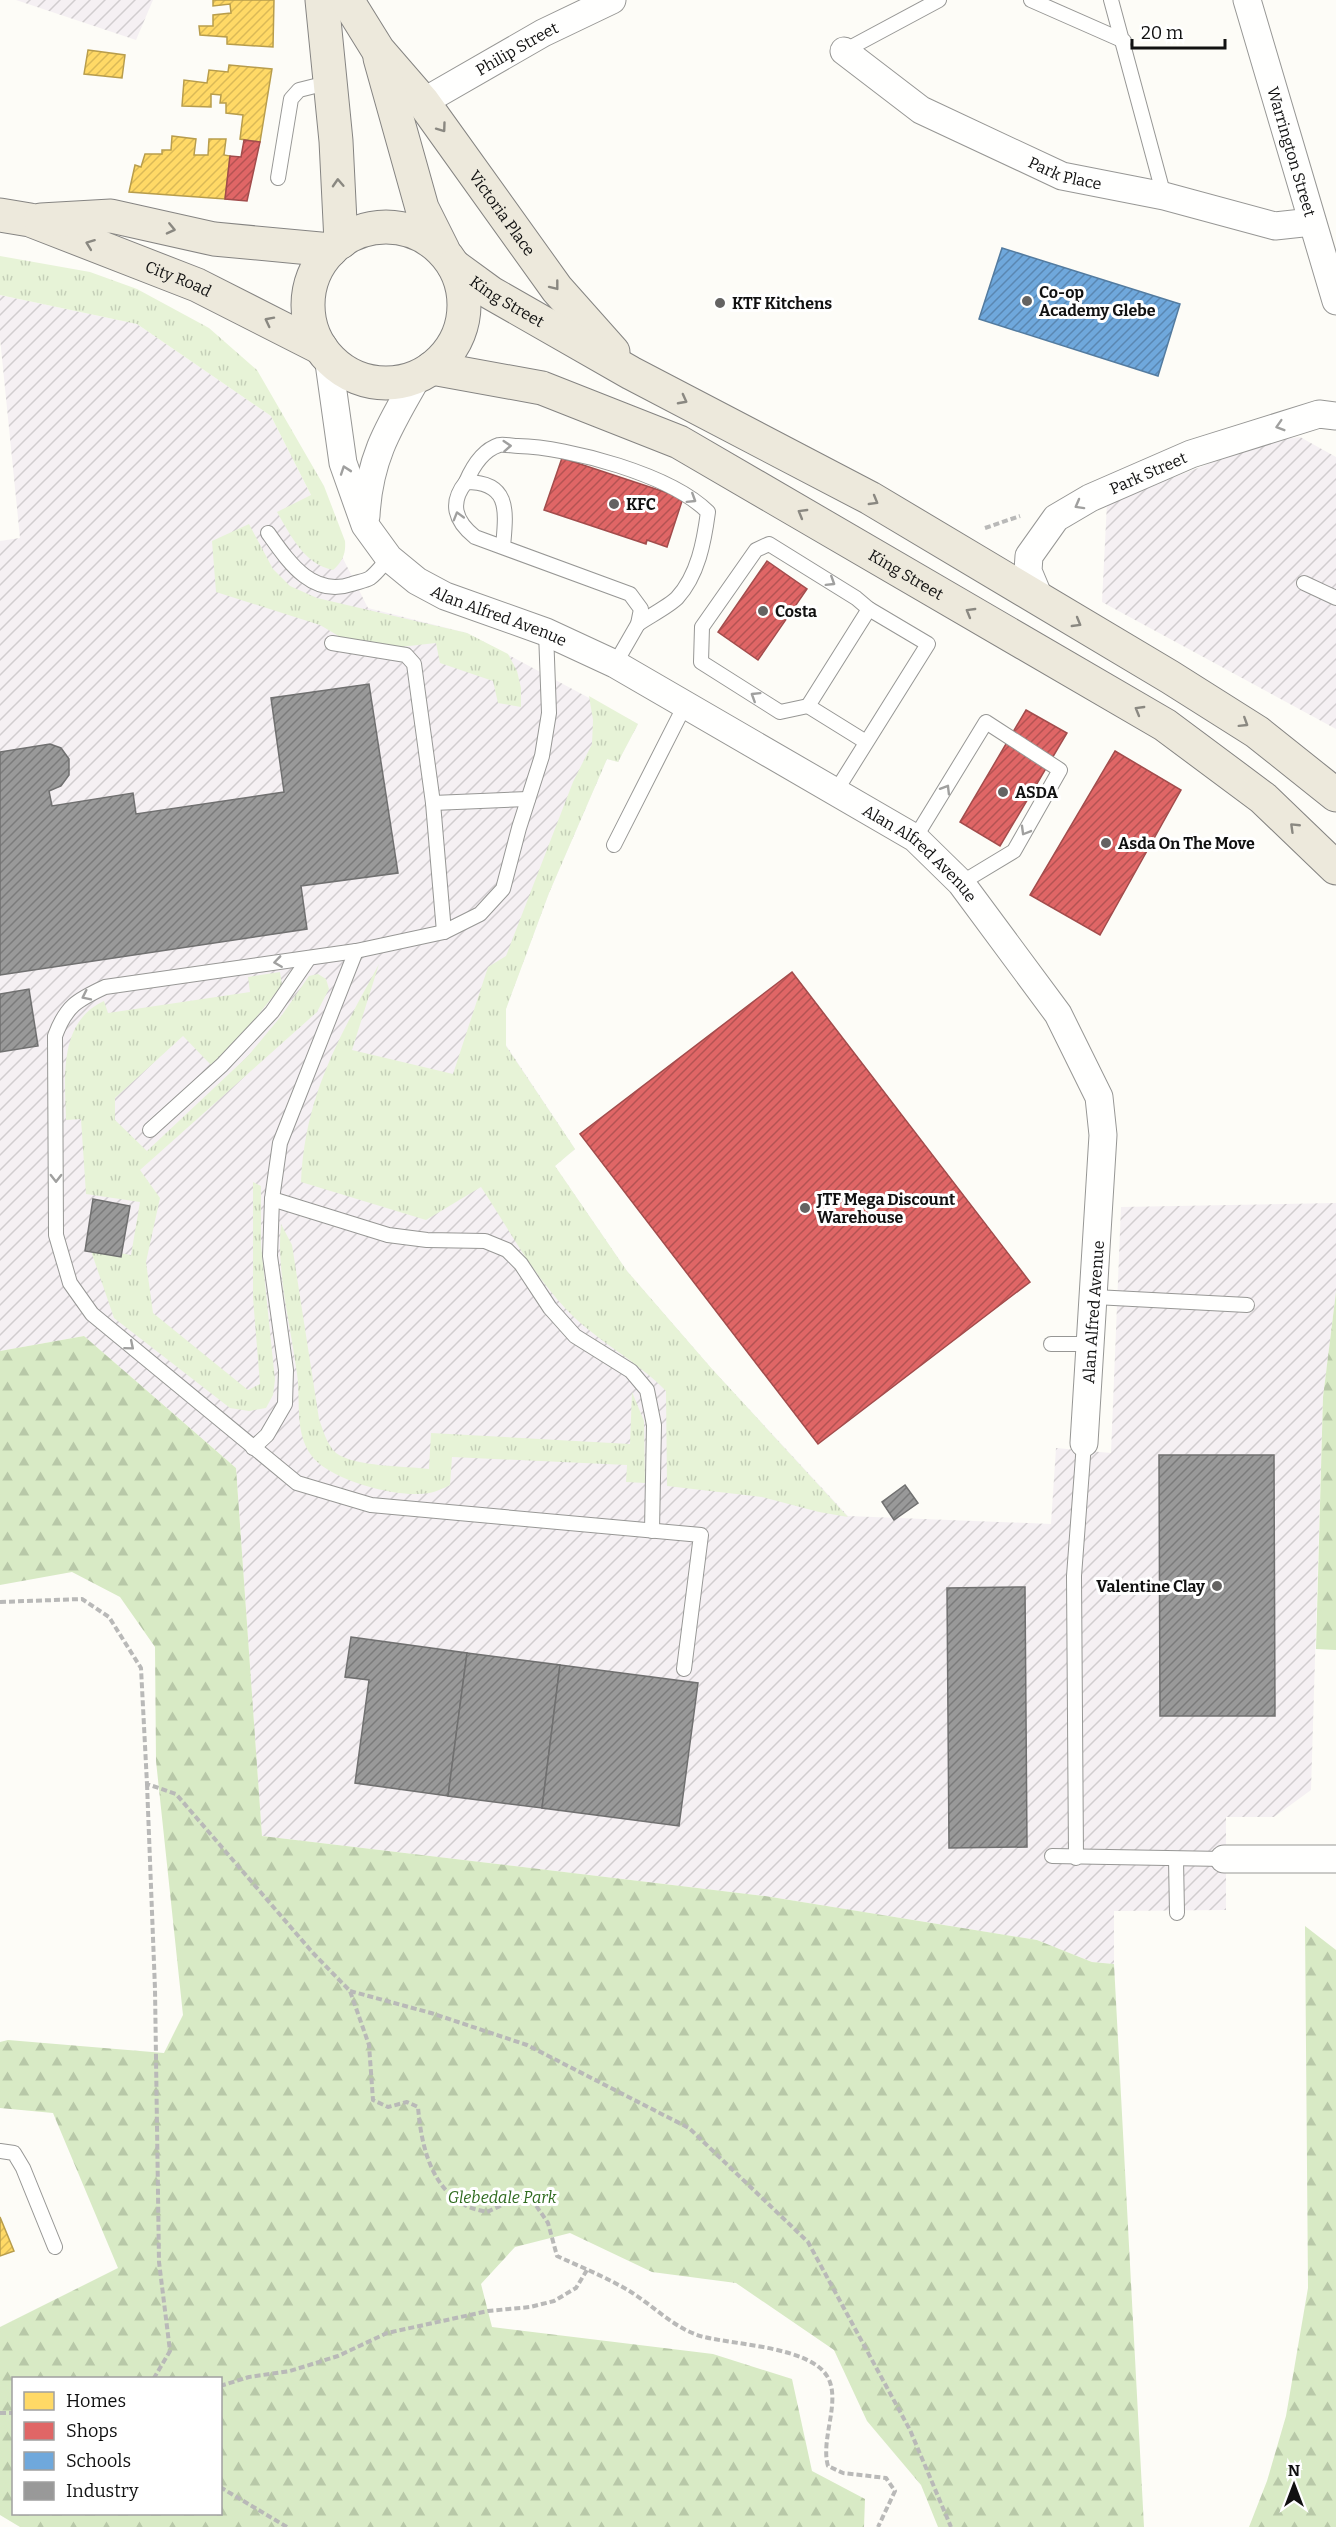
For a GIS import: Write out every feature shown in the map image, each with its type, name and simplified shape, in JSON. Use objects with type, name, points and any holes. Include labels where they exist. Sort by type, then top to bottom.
[{"type":"main road","points":[[322,0],[331,82],[336,246]]},
{"type":"main road","name":"Victoria Place","points":[[347,0],[378,50],[423,102],[557,289],[631,373]]},
{"type":"main road","name":"Victoria Place","points":[[378,50],[422,208],[449,259]]},
{"type":"main road","name":"City Road","points":[[15,217],[111,216],[214,239],[336,246]]},
{"type":"main road","name":"City Road","points":[[15,217],[197,285],[325,352]]},
{"type":"main road","points":[[390,227],[415,232],[449,259],[462,288],[464,315],[455,341],[443,358],[425,372],[390,382],[364,379],[344,370],[325,352],[311,324],[310,290],[317,269],[336,246],[364,230],[390,227]]},
{"type":"main road","name":"King Street","points":[[449,259],[491,293],[631,373],[870,498],[1170,677],[1257,732],[1336,795]]},
{"type":"main road","name":"King Street","points":[[425,372],[542,388],[679,442],[1165,725],[1263,798],[1336,868]]},
{"type":"street","name":"Philip Street","points":[[423,102],[543,33],[612,0]]},
{"type":"street","name":"Warrington Street","points":[[1249,1],[1336,301]]},
{"type":"street","name":"Park Place","points":[[844,51],[921,110],[1062,176],[1164,196],[1275,226],[1312,222]]},
{"type":"street","name":"Alan Alfred Avenue","points":[[325,352],[343,463],[365,525],[389,558],[417,581],[445,596],[546,632],[615,664],[915,838],[961,883],[1058,1014],[1099,1097],[1103,1135],[1095,1297],[1084,1443]]},
{"type":"street","points":[[365,525],[367,484],[381,441],[425,372]]},
{"type":"street","name":"Park Street","points":[[1041,602],[1028,571],[1029,556],[1056,518],[1090,498],[1191,454],[1319,414],[1336,417]]},
{"type":"street","points":[[1224,1859],[1336,1859]]},
{"type":"lane","points":[[844,51],[939,0]]},
{"type":"lane","points":[[1031,0],[1124,41]]},
{"type":"lane","points":[[1111,0],[1124,41],[1164,196]]},
{"type":"lane","points":[[278,178],[291,99],[299,90],[331,82]]},
{"type":"lane","points":[[615,664],[638,624],[641,609],[630,594],[475,537],[461,526],[455,511],[457,493],[475,463],[499,445],[543,446],[606,462],[660,482],[697,501],[708,512],[703,545],[694,570],[676,599],[638,624]]},
{"type":"lane","points":[[465,482],[484,482],[496,490],[502,501],[505,515],[503,547]]},
{"type":"lane","points":[[268,533],[289,562],[309,582],[326,586],[343,587],[369,579],[389,558]]},
{"type":"lane","points":[[836,791],[928,644],[769,544],[756,550],[702,627],[701,662],[780,712],[808,706],[866,742]]},
{"type":"lane","points":[[1304,583],[1336,598]]},
{"type":"lane","points":[[808,706],[869,609]]},
{"type":"lane","points":[[546,632],[549,713],[542,756],[503,889],[480,914],[444,932],[356,951],[105,987],[79,999],[62,1017],[56,1036],[56,1235],[70,1283],[92,1314],[297,1483],[371,1505],[701,1535],[684,1669]]},
{"type":"lane","points":[[332,643],[400,654],[406,656],[414,664],[433,803],[444,932]]},
{"type":"lane","points":[[614,845],[686,705]]},
{"type":"lane","points":[[915,838],[986,722],[1060,770],[1014,851],[961,883]]},
{"type":"lane","points":[[433,803],[528,800]]},
{"type":"lane","points":[[254,1448],[267,1436],[285,1404],[286,1370],[270,1256],[272,1199],[280,1143],[356,951]]},
{"type":"lane","points":[[150,1130],[222,1065],[272,1012],[309,958]]},
{"type":"lane","points":[[272,1199],[388,1235],[427,1240],[485,1242],[507,1250],[521,1264],[550,1308],[575,1336],[631,1371],[647,1390],[654,1425],[652,1531]]},
{"type":"lane","points":[[1095,1297],[1247,1305]]},
{"type":"lane","points":[[1051,1344],[1090,1344]]},
{"type":"lane","points":[[1076,1858],[1074,1576],[1084,1443]]},
{"type":"lane","points":[[1052,1856],[1224,1859]]},
{"type":"lane","points":[[1176,1859],[1177,1913]]},
{"type":"lane","points":[[0,2151],[14,2153],[23,2168],[55,2247]]},
{"type":"path","points":[[983,529],[1022,515]]},
{"type":"path","points":[[0,1602],[82,1599],[109,1617],[141,1668],[155,1989],[159,2262],[170,2351],[155,2377]]},
{"type":"path","points":[[147,1784],[176,1794],[313,1953],[350,1991],[369,2045],[373,2100],[388,2107],[407,2102],[417,2107],[421,2138],[428,2159],[443,2189],[465,2206],[488,2212],[511,2201],[533,2201],[548,2223],[557,2256],[630,2291],[684,2329],[702,2337],[810,2360],[828,2377],[832,2406],[824,2452],[828,2466],[843,2473],[886,2478],[895,2491],[878,2527]]},
{"type":"path","points":[[350,1991],[431,2013],[527,2045],[689,2128],[808,2242],[910,2430],[951,2527]]},
{"type":"path","points":[[222,2385],[249,2377],[300,2368],[338,2356],[387,2333],[488,2311],[530,2307],[554,2301],[576,2288],[587,2270]]},
{"type":"path","points":[[222,2488],[287,2527]]},
{"type":"shaded area","points":[[16,0],[153,0],[136,40]]},
{"type":"shaded area","points":[[0,295],[137,324],[271,416],[368,608],[467,633],[638,724],[618,762],[607,759],[549,893],[506,1008],[506,1045],[575,1149],[555,1166],[627,1271],[712,1369],[848,1516],[1051,1524],[1056,1448],[1111,1453],[1121,1207],[1336,1203],[1336,1292],[1323,1397],[1311,1790],[1274,1817],[1226,1817],[1226,1910],[1114,1911],[1114,1964],[1092,1962],[1037,1940],[765,1896],[262,1836],[236,1468],[84,1336],[0,1351],[0,541],[20,538],[0,338]]},
{"type":"shaded area","points":[[1300,437],[1336,457],[1336,729],[1102,602],[1107,503],[1268,441]]},
{"type":"green space","points":[[0,256],[90,272],[137,289],[209,328],[257,370],[324,486],[345,541],[343,557],[336,567],[333,570],[323,567],[306,555],[299,548],[277,512],[311,495],[271,416],[137,324],[0,295]]},
{"type":"green space","points":[[249,524],[273,569],[290,586],[317,598],[467,633],[508,654],[517,671],[521,688],[521,707],[498,703],[493,681],[440,663],[436,643],[400,647],[365,645],[342,638],[320,625],[216,592],[212,541]]},
{"type":"green space","points":[[589,696],[638,724],[618,762],[607,759],[549,893],[506,1009],[506,1046],[575,1149],[555,1166],[627,1271],[712,1369],[848,1517],[762,1497],[667,1486],[666,1391],[566,1309],[531,1265],[481,1187],[426,1220],[301,1182],[309,1122],[326,1068],[379,964],[352,1050],[453,1074],[488,967],[506,956],[573,782],[592,744],[593,720]]},
{"type":"green space","points":[[280,972],[282,985],[247,1029],[211,1065],[183,1036],[115,1098],[115,1120],[147,1151],[248,1056],[282,1015],[309,976],[318,974],[326,979],[329,989],[317,1012],[140,1170],[160,1198],[146,1262],[153,1313],[248,1390],[260,1384],[253,1298],[253,1182],[261,1186],[261,1245],[275,1380],[273,1395],[266,1408],[249,1411],[230,1408],[114,1318],[90,1248],[131,1255],[140,1202],[86,1194],[81,1119],[66,1120],[65,1069],[71,1037],[79,1023],[89,1010],[104,1001],[108,1013],[250,992],[248,977]]},
{"type":"green space","points":[[281,1224],[292,1245],[319,1419],[328,1442],[336,1453],[355,1461],[429,1469],[431,1433],[630,1444],[632,1392],[644,1421],[645,1483],[626,1482],[627,1465],[452,1457],[450,1485],[440,1490],[416,1494],[365,1486],[348,1480],[320,1464],[306,1446],[300,1426],[297,1374],[282,1280]]},
{"type":"green space","points":[[1336,1292],[1336,1650],[1316,1649],[1323,1397]]},
{"type":"green space","name":"Glebedale Park","points":[[84,1336],[236,1468],[262,1836],[765,1896],[1037,1940],[1092,1962],[1114,1964],[1144,2527],[938,2527],[921,2485],[867,2421],[834,2350],[736,2283],[652,2272],[570,2233],[515,2247],[481,2284],[492,2327],[713,2354],[792,2379],[812,2471],[865,2499],[864,2527],[20,2527],[0,2515],[0,2327],[118,2268],[53,2113],[0,2108],[0,2042],[8,2040],[164,2053],[183,2015],[156,1761],[155,1647],[120,1597],[72,1572],[0,1585],[0,1351]]},
{"type":"green space","points":[[1305,1926],[1336,1950],[1336,2527],[1249,2527],[1267,2481],[1286,2416],[1308,2288]]},
{"type":"building: Homes","points":[[213,0],[274,0],[273,47],[227,44],[227,37],[200,35],[199,26],[213,26],[213,15],[231,13],[230,4],[213,6]]},
{"type":"building: Homes","points":[[88,50],[125,55],[122,78],[84,74]]},
{"type":"building: Homes","points":[[229,65],[272,69],[260,142],[240,139],[243,115],[226,113],[226,103],[220,103],[221,95],[211,94],[211,107],[182,106],[184,80],[207,83],[209,70],[228,72]]},
{"type":"building: Homes","points":[[172,136],[196,139],[194,155],[208,155],[209,139],[226,139],[224,155],[230,156],[225,199],[129,192],[135,165],[141,167],[145,154],[162,154],[162,150],[171,150]]},
{"type":"building: Homes","points":[[0,2217],[14,2251],[0,2256]]},
{"type":"building: Shops","points":[[244,140],[260,142],[247,201],[225,199],[230,156],[241,157]]},
{"type":"building: Shops","name":"KFC","points":[[562,458],[683,498],[667,547],[647,540],[646,544],[544,510]]},
{"type":"building: Shops","name":"Costa","points":[[767,561],[807,589],[758,660],[718,632]]},
{"type":"building: Shops","points":[[1026,710],[1067,733],[1000,846],[960,822]]},
{"type":"building: Shops","name":"Asda On The Move","points":[[1115,751],[1181,790],[1100,935],[1030,895]]},
{"type":"building: Shops","name":"JTF Mega Discount Warehouse","points":[[792,972],[1030,1282],[818,1444],[580,1134]]},
{"type":"building: Schools","points":[[1002,248],[1180,304],[1158,376],[979,319]]},
{"type":"building: Industry","points":[[369,684],[398,873],[301,886],[307,929],[0,975],[0,752],[50,744],[61,748],[69,759],[69,775],[61,786],[49,791],[52,806],[133,793],[136,814],[284,792],[271,698]]},
{"type":"building: Industry","points":[[29,989],[38,1046],[0,1052],[0,994]]},
{"type":"building: Industry","points":[[93,1199],[130,1206],[121,1257],[85,1251]]},
{"type":"building: Industry","name":"Valentine Clay","points":[[1159,1455],[1274,1455],[1275,1716],[1160,1716]]},
{"type":"building: Industry","points":[[905,1485],[918,1503],[894,1520],[882,1502]]},
{"type":"building: Industry","points":[[1025,1587],[1027,1847],[949,1848],[947,1588]]},
{"type":"building: Industry","points":[[351,1637],[467,1653],[448,1796],[355,1783],[369,1680],[345,1677]]},
{"type":"building: Industry","points":[[467,1653],[560,1665],[542,1808],[448,1796]]},
{"type":"building: Industry","points":[[560,1665],[698,1683],[679,1826],[542,1808]]},
{"type":"place","name":"Co-op Academy Glebe","points":[[1027,301]]},
{"type":"place","name":"KTF Kitchens","points":[[720,303]]},
{"type":"place","name":"KFC","points":[[614,504]]},
{"type":"place","name":"Costa","points":[[763,611]]},
{"type":"place","name":"ASDA","points":[[1003,792]]},
{"type":"place","name":"Asda On The Move","points":[[1106,843]]},
{"type":"place","name":"JTF Mega Discount Warehouse","points":[[805,1208]]},
{"type":"place","name":"Valentine Clay","points":[[1217,1586]]}]
